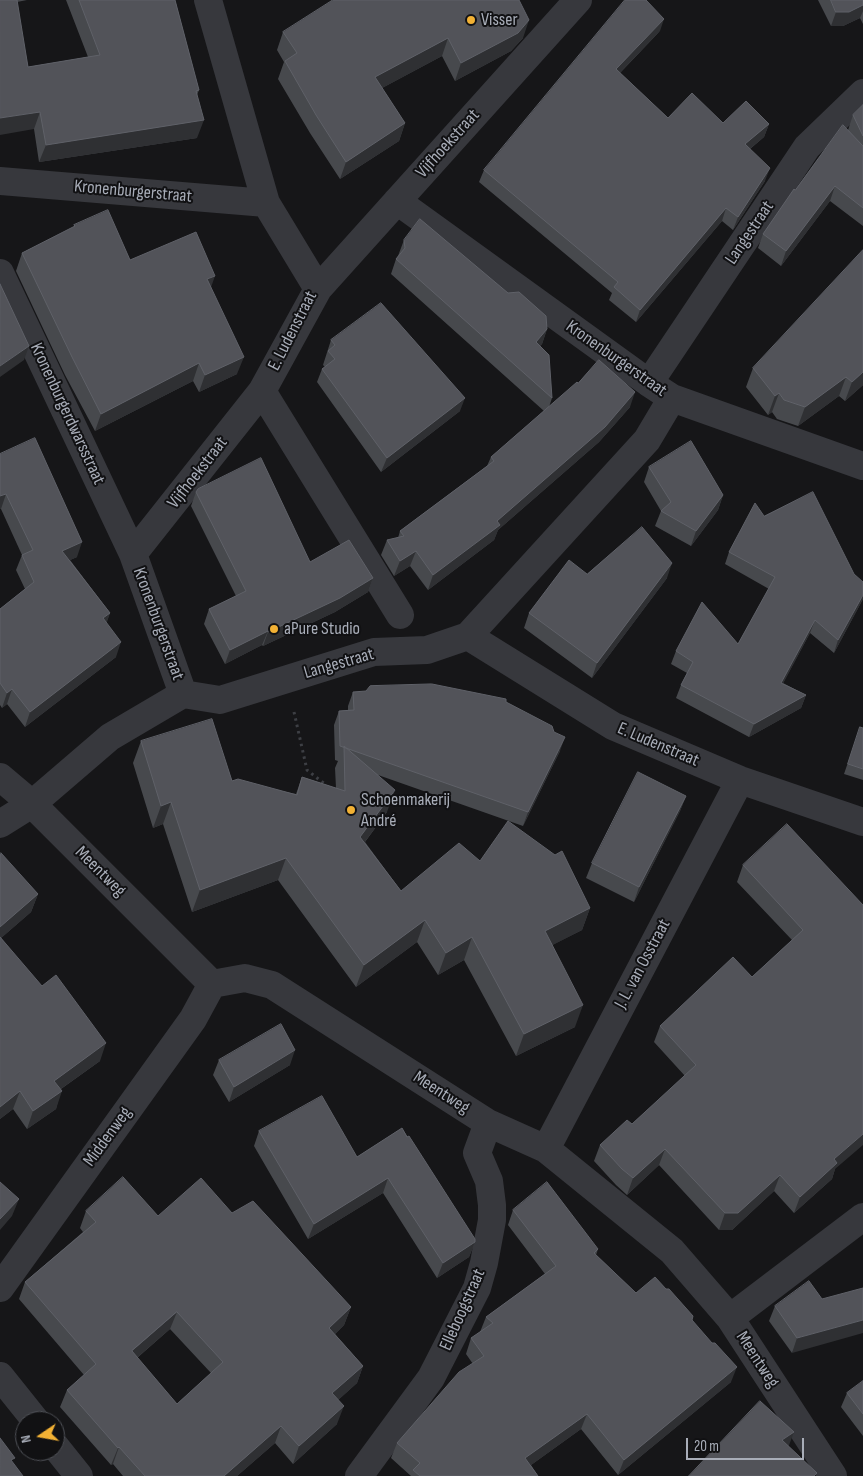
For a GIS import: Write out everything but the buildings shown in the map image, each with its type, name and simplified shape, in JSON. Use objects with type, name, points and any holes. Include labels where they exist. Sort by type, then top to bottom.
[{"type":"street","name":"E. Ludenstraat","points":[[208,0],[266,203],[318,289],[262,391],[400,615]]},
{"type":"street","name":"Vijfhoekstraat","points":[[318,289],[578,0]]},
{"type":"street","name":"Langestraat","points":[[649,383],[807,147],[863,92]]},
{"type":"street","name":"Kronenburgerstraat","points":[[0,181],[266,203]]},
{"type":"street","name":"Kronenburgerstraat","points":[[397,201],[672,398],[863,466]]},
{"type":"street","name":"Kronenburgerdwarsstraat","points":[[0,273],[133,554]]},
{"type":"street","name":"Vijfhoekstraat","points":[[133,554],[262,391]]},
{"type":"street","name":"Langestraat","points":[[183,694],[220,700],[374,652],[426,650],[468,636],[647,440],[672,398]]},
{"type":"street","name":"Kronenburgerstraat","points":[[133,554],[183,694]]},
{"type":"street","name":"E. Ludenstraat","points":[[468,636],[613,726],[740,780],[863,822]]},
{"type":"street","points":[[0,824],[32,804],[110,736],[183,694]]},
{"type":"street","name":"Meentweg","points":[[0,777],[32,804],[212,984],[245,978],[272,985],[488,1123],[546,1149],[672,1251],[730,1318],[833,1476]]},
{"type":"street","name":"J. L. van Osstraat","points":[[546,1149],[740,780]]},
{"type":"street","name":"Middenweg","points":[[0,1288],[193,1019],[212,984]]},
{"type":"street","name":"Elleboogstraat","points":[[359,1476],[432,1378],[472,1300],[484,1263],[492,1220],[489,1181],[477,1153],[488,1123]]},
{"type":"street","points":[[730,1318],[863,1217]]},
{"type":"street","points":[[0,1376],[28,1411]]},
{"type":"street","points":[[65,1458],[79,1476]]},
{"type":"path","points":[[286,680],[307,770],[329,788]]},
{"type":"place","name":"Visser","points":[[471,20]]},
{"type":"place","name":"aPure Studio","points":[[274,629]]},
{"type":"place","name":"Schoenmakerij André","points":[[351,810]]}]
